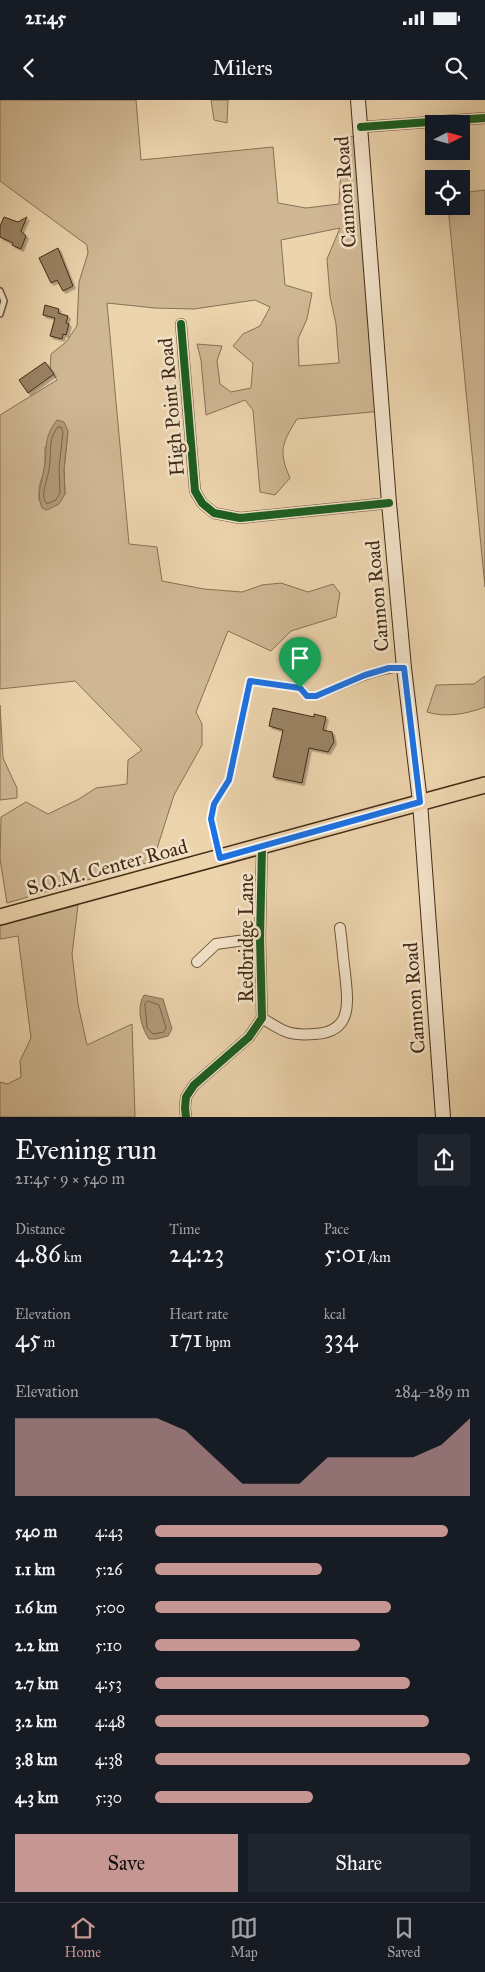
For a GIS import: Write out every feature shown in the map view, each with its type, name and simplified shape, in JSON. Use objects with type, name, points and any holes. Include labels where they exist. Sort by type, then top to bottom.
[{"type":"main road","name":"Cannon Road","points":[[358,100],[389,504],[404,668],[420,802],[443,1117]]},
{"type":"main road","name":"S.O.M. Center Road","points":[[0,917],[485,785]]},
{"type":"street","points":[[360,127],[485,118]]},
{"type":"street","name":"High Point Road","points":[[180,324],[195,490],[202,503],[214,513],[240,518],[389,504]]},
{"type":"street","name":"Redbridge Lane","points":[[186,1117],[186,1097],[194,1085],[249,1037],[262,1018],[260,938],[262,847]]},
{"type":"street","points":[[262,1018],[287,1034],[328,1033],[339,1026],[346,1014],[348,999],[340,928]]},
{"type":"street","points":[[197,962],[216,944],[260,938]]},
{"type":"lane","points":[[0,291],[4,301],[0,314]]},
{"type":"lane","points":[[220,858],[211,819],[214,804],[229,780],[250,681],[300,688],[307,696],[316,696],[365,675],[389,668],[404,668]]},
{"type":"shaded area","points":[[0,100],[136,100],[141,160],[273,147],[278,203],[306,208],[339,204],[341,166],[348,137],[355,136],[382,411],[297,419],[283,447],[284,461],[290,478],[275,495],[260,492],[253,410],[245,400],[206,415],[201,360],[197,344],[222,346],[217,361],[220,384],[231,392],[251,388],[253,363],[233,346],[243,334],[260,326],[270,307],[255,300],[194,309],[155,308],[107,303],[129,544],[157,547],[162,581],[204,589],[242,592],[262,585],[281,583],[308,592],[333,584],[340,593],[336,617],[291,631],[271,651],[228,631],[196,712],[202,724],[202,745],[174,795],[153,861],[7,903],[0,859],[1,817],[26,802],[48,814],[79,799],[96,788],[127,784],[128,760],[142,750],[75,681],[0,689],[0,415],[57,380],[50,369],[51,354],[66,342],[77,326],[79,282],[88,253],[87,245],[0,181]],"holes":[[[340,228],[327,259],[339,363],[299,366],[298,339],[307,319],[312,293],[285,285],[281,240]],[[68,431],[64,469],[65,494],[39,501],[39,487],[45,468],[45,447]]]},
{"type":"shaded area","points":[[211,100],[228,100],[227,123],[214,120]]},
{"type":"shaded area","points":[[485,190],[485,587],[449,215],[470,215],[470,192]]},
{"type":"shaded area","points":[[485,676],[485,707],[471,712],[456,714],[441,715],[427,712],[436,685],[474,684]]},
{"type":"shaded area","points":[[0,705],[3,758],[17,788],[17,798],[0,800]]},
{"type":"shaded area","points":[[78,905],[72,954],[78,1004],[87,1045],[132,1024],[135,1117],[0,1117],[0,1082],[8,1084],[21,1077],[20,1061],[31,1038],[18,936],[0,939],[0,925]]},
{"type":"water","points":[[57,420],[64,422],[68,431],[64,469],[65,494],[59,504],[47,510],[42,508],[39,493],[47,439]]},
{"type":"water","points":[[144,995],[163,999],[172,1029],[168,1036],[149,1039],[146,1034],[140,1011]]},
{"type":"building","points":[[4,217],[18,222],[27,217],[21,231],[26,236],[21,249],[0,237],[0,226]]},
{"type":"building","points":[[58,248],[73,286],[63,291],[57,280],[51,283],[39,258]]},
{"type":"building","points":[[45,305],[59,309],[58,313],[68,316],[66,323],[69,324],[66,335],[63,334],[62,339],[50,336],[55,318],[43,315]]},
{"type":"building","points":[[45,362],[54,374],[28,393],[19,380]]},
{"type":"building","points":[[273,708],[314,717],[314,714],[326,717],[323,730],[332,732],[334,742],[328,752],[309,748],[302,783],[273,777],[283,730],[269,726]]},
{"type":"cycle path","points":[[361,127],[485,118]]},
{"type":"cycle path","points":[[181,324],[195,491],[202,503],[214,513],[240,518],[389,503]]},
{"type":"cycle path","points":[[186,1117],[186,1097],[194,1085],[249,1037],[262,1018],[260,938],[262,847]]},
{"type":"route","points":[[389,668],[404,668],[420,802],[220,858],[211,819],[214,804],[229,780],[250,681],[300,688],[307,696],[316,696],[365,675],[389,668]]}]
